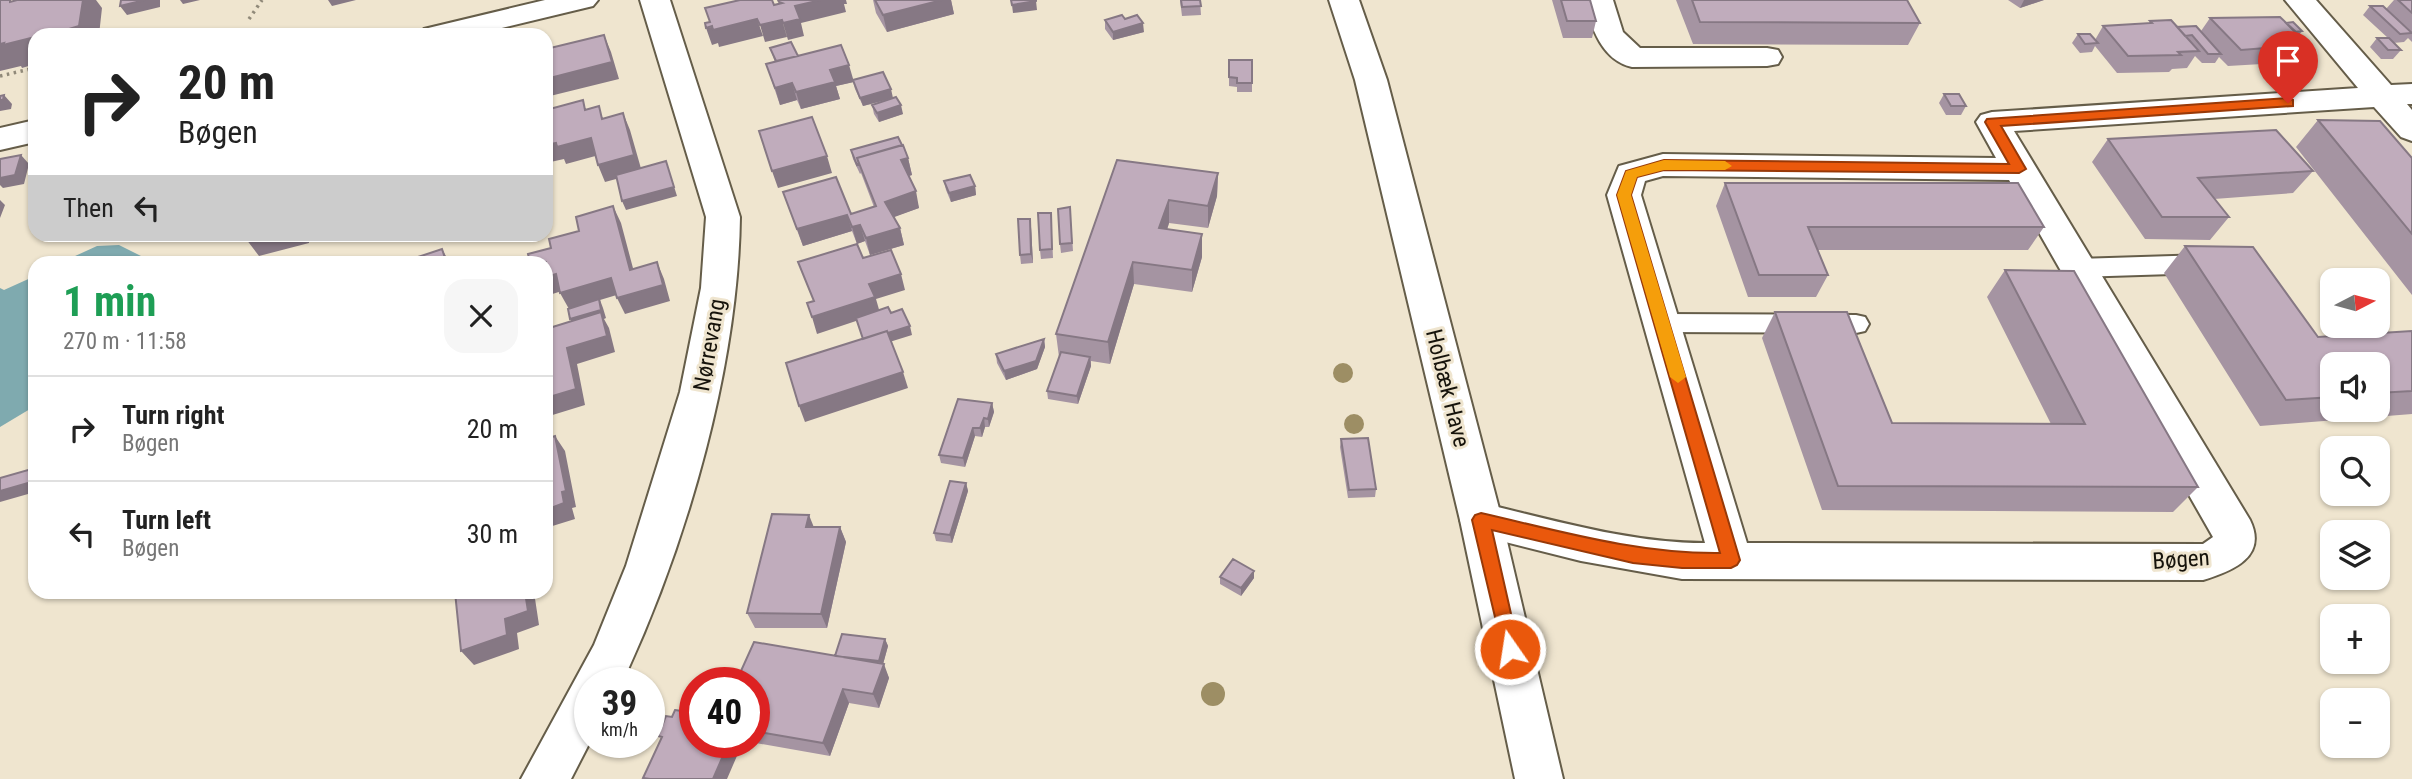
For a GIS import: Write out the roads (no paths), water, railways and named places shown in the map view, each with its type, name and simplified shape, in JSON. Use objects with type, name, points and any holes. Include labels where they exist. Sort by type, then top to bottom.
[{"type":"street","points":[[465,28],[583,0]]},
{"type":"street","name":"Nørrevang","points":[[606,667],[620,640],[643,582],[698,404],[714,322],[722,253],[723,217],[655,0]]},
{"type":"street","name":"Holbæk Have","points":[[1344,0],[1371,80],[1481,520],[1539,779]]},
{"type":"street","points":[[1598,0],[1609,35],[1632,58],[1768,57]]},
{"type":"street","points":[[2300,0],[2397,95],[2412,130]]},
{"type":"street","name":"Bøgen","points":[[1481,520],[1633,555],[1682,561],[2203,562],[2229,551],[2234,543],[2235,533],[1992,122],[2397,95]]},
{"type":"street","points":[[0,139],[28,133]]},
{"type":"street","points":[[1731,560],[1624,195],[1631,174],[1664,165],[2019,169]]},
{"type":"street","points":[[545,779],[574,726]]},
{"type":"lane","points":[[2077,268],[2233,264]]},
{"type":"lane","points":[[1662,323],[1856,324]]},
{"type":"water","points":[[119,245],[141,256],[75,256],[97,246]]},
{"type":"water","points":[[28,279],[28,410],[0,427],[0,288],[4,290]]}]
